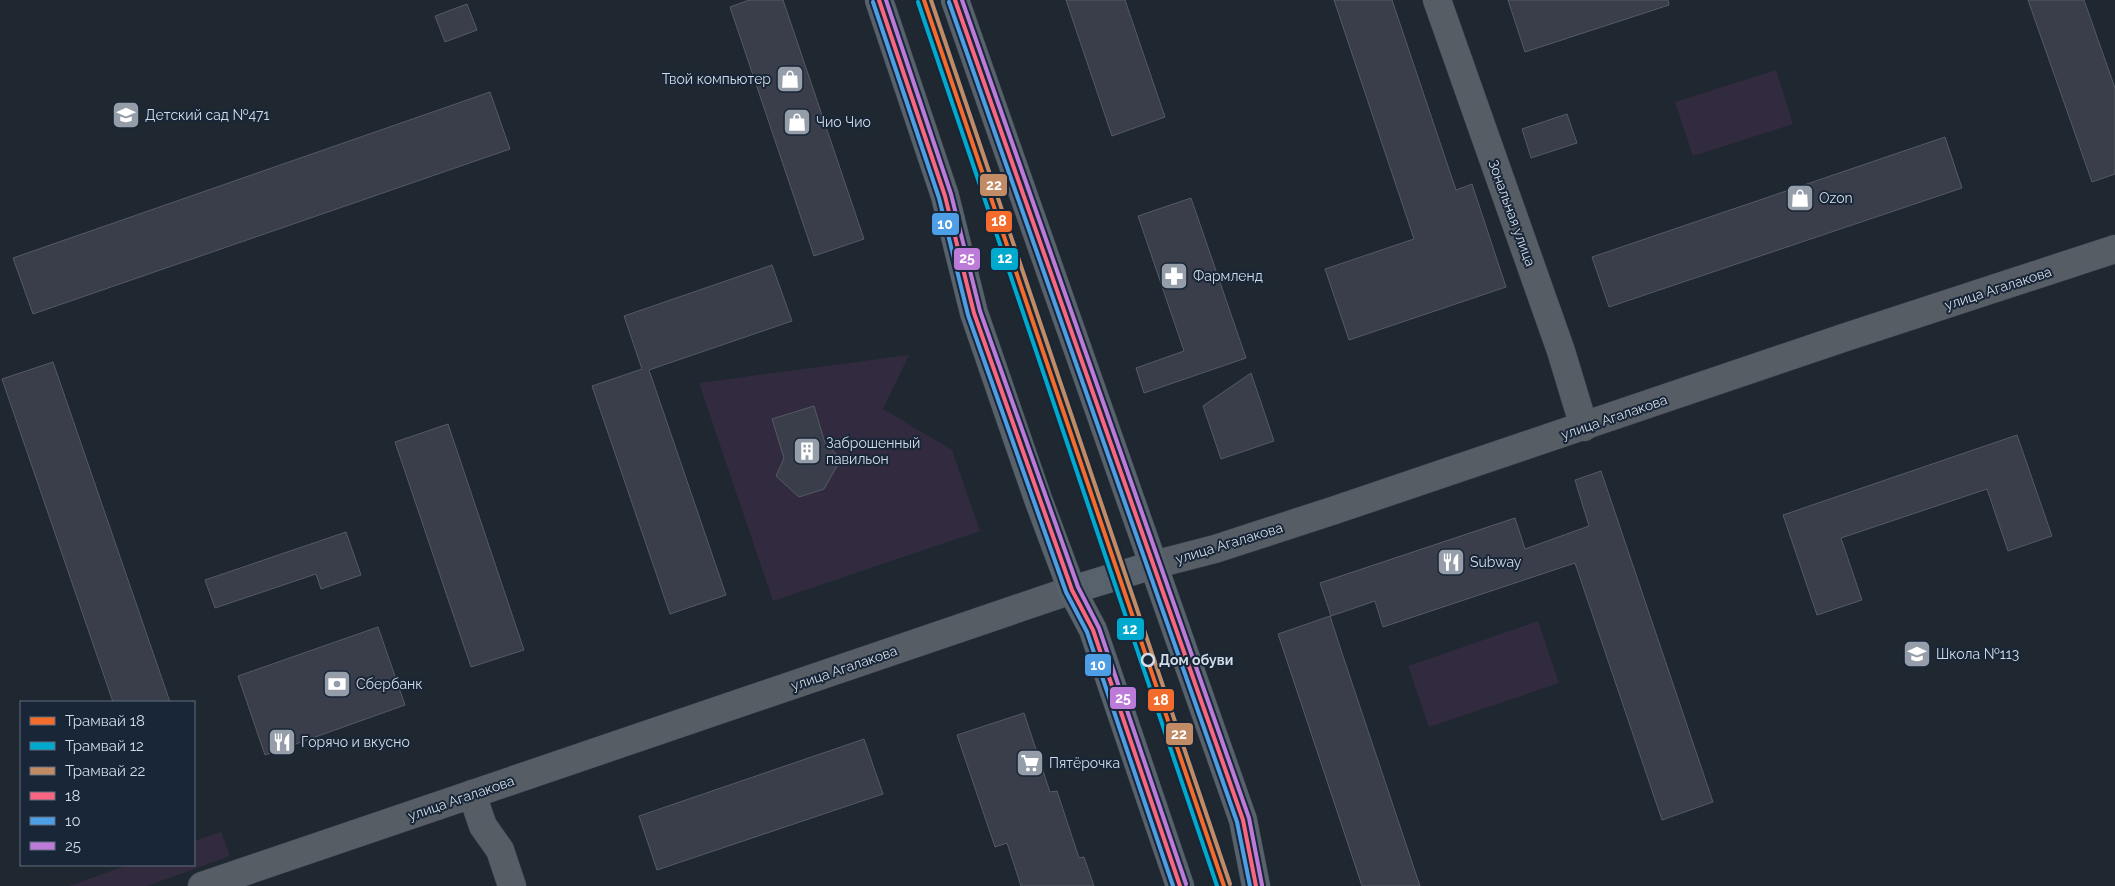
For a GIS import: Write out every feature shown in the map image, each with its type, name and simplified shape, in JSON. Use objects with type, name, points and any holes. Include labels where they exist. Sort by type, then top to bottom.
[{"type":"main road","points":[[879,0],[945,196],[974,313],[1038,499],[1072,590],[1093,630],[1180,886]]},
{"type":"main road","points":[[955,0],[1243,820],[1256,886]]},
{"type":"main road","name":"улица Агалакова","points":[[1072,590],[1153,565]]},
{"type":"street","name":"Зональная улица","points":[[1436,0],[1561,351],[1584,427]]},
{"type":"street","name":"улица Агалакова","points":[[1153,565],[1224,546],[1584,427],[1846,337],[2115,249]]},
{"type":"street","name":"улица Агалакова","points":[[202,886],[1072,590]]},
{"type":"street","points":[[472,794],[483,826],[500,850],[512,886]]},
{"type":"shaded area","points":[[1776,70],[1793,124],[1693,156],[1675,102]]},
{"type":"shaded area","points":[[909,355],[883,409],[952,450],[980,531],[773,601],[699,383]]},
{"type":"shaded area","points":[[1538,621],[1559,683],[1429,727],[1408,666]]},
{"type":"shaded area","points":[[221,832],[230,856],[147,886],[69,886],[125,866],[195,866],[195,841]]},
{"type":"building","points":[[749,0],[783,0],[864,239],[814,256],[730,7]]},
{"type":"building","points":[[1066,0],[1125,0],[1165,117],[1112,136]]},
{"type":"building","points":[[1334,0],[1392,0],[1456,190],[1472,184],[1506,287],[1349,340],[1325,269],[1414,239]]},
{"type":"building","points":[[1508,0],[1668,0],[1669,5],[1525,52]]},
{"type":"building","points":[[2028,0],[2084,0],[2115,88],[2115,174],[2092,182]]},
{"type":"building","points":[[467,4],[477,30],[445,42],[435,16]]},
{"type":"building","points":[[490,92],[510,149],[33,314],[13,258]]},
{"type":"building","points":[[1567,114],[1577,143],[1531,158],[1522,129]]},
{"type":"building","points":[[1945,137],[1962,188],[1609,307],[1592,257]]},
{"type":"building","points":[[1191,198],[1246,358],[1144,393],[1136,368],[1184,351],[1138,216]]},
{"type":"building","points":[[772,265],[792,321],[649,370],[726,595],[670,614],[592,386],[642,369],[624,316]]},
{"type":"building","points":[[53,362],[170,701],[113,701],[2,379]]},
{"type":"building","points":[[1251,373],[1274,441],[1221,459],[1203,406]]},
{"type":"building","name":"Заброшенный павильон","points":[[814,406],[825,443],[841,459],[824,489],[799,497],[776,476],[784,458],[772,419]]},
{"type":"building","points":[[448,424],[524,650],[471,667],[395,442]]},
{"type":"building","points":[[2017,435],[2052,536],[2008,551],[1987,489],[1841,538],[1862,600],[1817,615],[1783,515]]},
{"type":"building","points":[[1601,471],[1713,802],[1662,820],[1575,563],[1383,627],[1375,601],[1331,616],[1320,583],[1515,518],[1525,549],[1589,526],[1575,480]]},
{"type":"building","points":[[346,532],[361,575],[321,589],[316,574],[215,608],[205,580]]},
{"type":"building","points":[[1330,616],[1420,886],[1362,886],[1278,634]]},
{"type":"building","points":[[378,627],[405,705],[265,755],[238,676]]},
{"type":"building","points":[[1024,713],[1050,792],[1057,791],[1079,858],[1084,857],[1094,886],[1021,886],[1007,843],[995,847],[957,735]]},
{"type":"building","points":[[864,739],[883,794],[657,870],[639,816]]},
{"type":"tram line","name":"18","points":[[924,0],[1224,886]]},
{"type":"tram line","name":"22","points":[[931,0],[1230,884]]},
{"type":"tram line","name":"12","points":[[918,2],[1217,886]]},
{"type":"transit line","name":"18","points":[[879,0],[945,196],[974,313],[1072,590],[1093,630],[1180,886]]},
{"type":"transit line","name":"25","points":[[886,0],[951,194],[980,311],[1078,587],[1099,628],[1186,884]]},
{"type":"transit line","name":"18","points":[[955,0],[1243,820],[1256,886]]},
{"type":"transit line","name":"25","points":[[962,0],[1249,818],[1262,885]]},
{"type":"transit line","name":"10","points":[[873,2],[939,198],[968,315],[1066,592],[1087,632],[1173,886]]},
{"type":"transit line","name":"10","points":[[949,2],[1237,822],[1250,886]]},
{"type":"place","name":"Твой компьютер","points":[[790,79]]},
{"type":"place","name":"Детский сад №471","points":[[126,115]]},
{"type":"place","name":"Чио Чио","points":[[797,122]]},
{"type":"place","name":"Ozon","points":[[1800,198]]},
{"type":"place","name":"Фармленд","points":[[1174,276]]},
{"type":"place","name":"Заброшенный павильон","points":[[807,451]]},
{"type":"place","name":"Subway","points":[[1451,562]]},
{"type":"place","name":"Школа №113","points":[[1917,654]]},
{"type":"place","name":"Дом обуви","points":[[1148,660]]},
{"type":"place","name":"Сбербанк","points":[[337,684]]},
{"type":"place","name":"Горячо и вкусно","points":[[282,742]]},
{"type":"place","name":"Пятёрочка","points":[[1030,763]]}]
